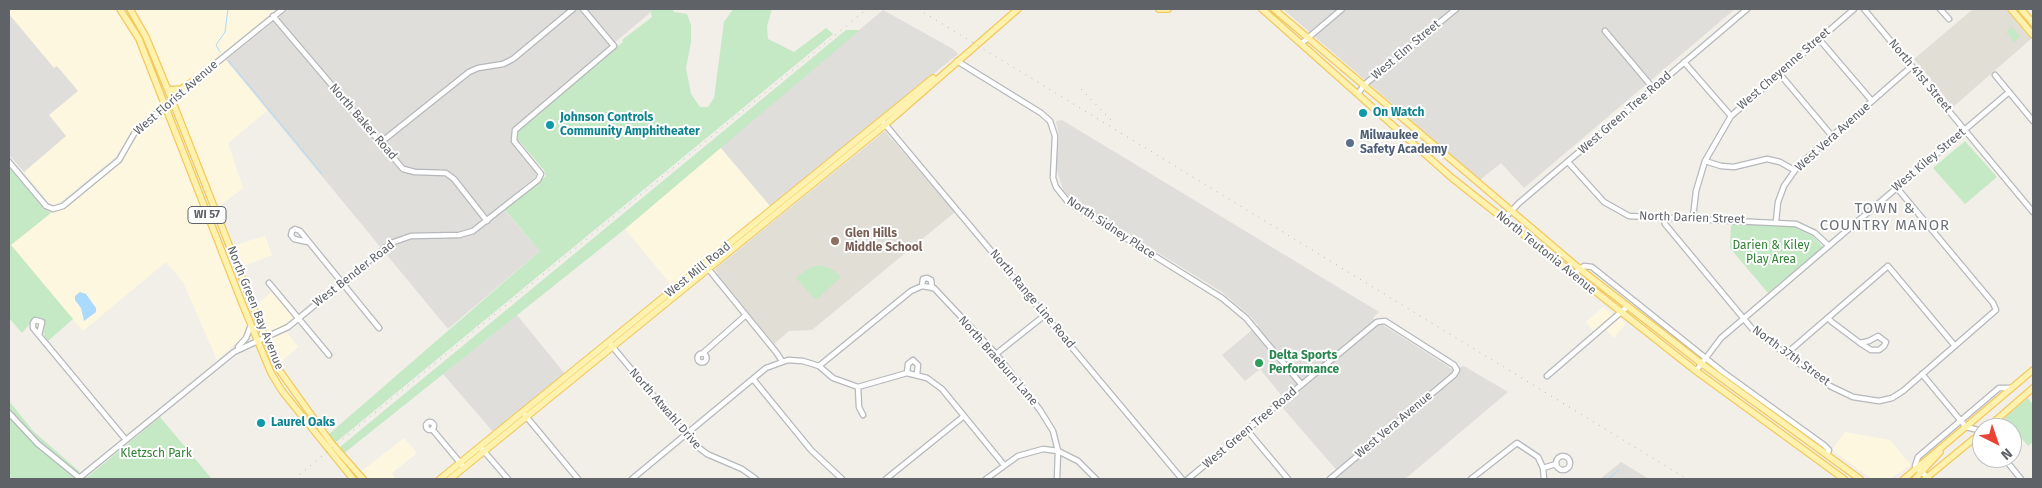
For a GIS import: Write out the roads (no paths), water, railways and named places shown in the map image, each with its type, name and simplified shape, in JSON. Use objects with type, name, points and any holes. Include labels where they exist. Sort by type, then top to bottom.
[{"type":"main road","name":"North Green Bay Avenue","points":[[120,9],[140,39],[181,149],[257,340],[282,391],[358,478]]},
{"type":"main road","name":"North Green Bay Avenue","points":[[130,9],[146,37],[168,90],[277,367],[288,386],[358,478]]},
{"type":"main road","name":"West Mill Road","points":[[450,479],[464,468],[482,449],[883,122],[1018,9]]},
{"type":"main road","points":[[1159,9],[1168,9]]},
{"type":"main road","name":"North Teutonia Avenue","points":[[1262,9],[1452,178],[1696,371],[1844,479]]},
{"type":"main road","name":"North Teutonia Avenue","points":[[1274,9],[1510,212],[1580,269],[1702,364],[1828,452],[1860,479]]},
{"type":"main road","points":[[2011,9],[2033,36]]},
{"type":"main road","points":[[2021,9],[2033,23]]},
{"type":"main road","points":[[168,90],[181,89],[195,80]]},
{"type":"main road","points":[[178,141],[187,138]]},
{"type":"main road","points":[[181,149],[190,145]]},
{"type":"main road","points":[[1900,479],[1907,477],[1916,466],[1943,446],[2033,370]]},
{"type":"main road","points":[[1998,418],[2033,388]]},
{"type":"main road","points":[[1915,479],[1925,477],[1972,440]]},
{"type":"main road","points":[[1925,477],[1943,446]]},
{"type":"main road","name":"West Mill Road","points":[[440,479],[460,462],[482,449]]},
{"type":"street","name":"West Florist Avenue","points":[[9,162],[46,206],[53,209],[63,206],[119,160],[135,132],[195,80],[283,9]]},
{"type":"street","points":[[380,142],[469,72],[503,64],[514,59],[573,9]]},
{"type":"street","name":"West Bender Road","points":[[80,479],[234,352],[288,327],[397,240],[411,236],[459,235],[472,231],[541,175],[514,141],[516,127],[614,46],[583,9]]},
{"type":"street","points":[[1302,43],[1342,9]]},
{"type":"street","name":"West Elm Street","points":[[1358,94],[1364,85],[1456,9]]},
{"type":"street","name":"West Green Tree Road","points":[[1504,219],[1653,88],[1747,9]]},
{"type":"street","name":"West Cheyenne Street","points":[[1693,218],[1696,191],[1705,160],[1731,116],[1854,9]]},
{"type":"street","name":"North 41st Street","points":[[1864,9],[2033,212]]},
{"type":"street","points":[[1940,9],[1949,19]]},
{"type":"street","name":"North Baker Road","points":[[274,16],[403,169],[415,172],[446,173],[454,179],[487,220]]},
{"type":"street","points":[[1605,31],[1653,88]]},
{"type":"street","points":[[1819,39],[1872,101]]},
{"type":"street","name":"North Sidney Place","points":[[956,61],[1041,113],[1050,121],[1055,136],[1053,178],[1056,187],[1068,202],[1222,298],[1246,318],[1302,384]]},
{"type":"street","points":[[1684,62],[1731,116]]},
{"type":"street","name":"West Vera Avenue","points":[[1776,221],[1778,202],[1784,186],[1794,170],[1912,66]]},
{"type":"street","points":[[1779,73],[1832,136]]},
{"type":"street","points":[[1995,75],[2033,120]]},
{"type":"street","name":"West Kiley Street","points":[[1696,371],[1721,338],[2009,92]]},
{"type":"street","name":"North Range Line Road","points":[[883,122],[1182,479]]},
{"type":"street","points":[[1705,160],[1721,166],[1734,167],[1767,159],[1780,162],[1794,170]]},
{"type":"street","name":"North Darien Street","points":[[1568,162],[1604,202],[1616,211],[1629,216],[1776,221],[1796,224],[1815,233],[1829,246]]},
{"type":"street","points":[[1897,188],[1996,310],[1922,374],[1966,426],[1972,428]]},
{"type":"street","name":"North 37th Street","points":[[1663,218],[1665,224],[1754,331],[1830,386],[1852,397],[1879,401],[1892,398],[1922,374]]},
{"type":"street","points":[[308,242],[379,328]]},
{"type":"street","name":"North Teutonia Avenue","points":[[1580,269],[1588,266],[1592,267],[1828,452]]},
{"type":"street","points":[[1786,354],[1888,266],[1955,346]]},
{"type":"street","points":[[706,267],[782,361]]},
{"type":"street","points":[[1572,274],[1580,269]]},
{"type":"street","points":[[818,366],[907,293],[922,286],[932,288],[929,278],[923,280],[922,286]]},
{"type":"street","points":[[270,283],[329,355]]},
{"type":"street","name":"North Braeburn Lane","points":[[932,288],[940,294],[996,354],[1047,420],[1058,451]]},
{"type":"street","points":[[1547,376],[1628,306]]},
{"type":"street","points":[[704,353],[746,315]]},
{"type":"street","points":[[996,354],[1045,315]]},
{"type":"street","points":[[1828,318],[1860,343],[1871,350],[1879,350],[1886,342],[1878,336],[1860,343]]},
{"type":"street","name":"West Green Tree Road","points":[[1188,479],[1195,477],[1247,430],[1375,323],[1381,321],[1452,363],[1457,370]]},
{"type":"street","points":[[234,352],[246,338],[251,325]]},
{"type":"street","points":[[39,335],[126,440]]},
{"type":"street","name":"North Atwahl Drive","points":[[611,345],[699,449],[742,469],[756,479]]},
{"type":"street","points":[[632,479],[766,368],[782,361],[796,360],[818,366],[834,378],[858,387],[907,373],[917,374],[942,389],[1004,465]]},
{"type":"street","points":[[907,373],[908,364],[913,360],[918,365],[917,374]]},
{"type":"street","name":"West Vera Avenue","points":[[1330,479],[1454,375],[1457,370]]},
{"type":"street","points":[[753,379],[811,450],[842,479]]},
{"type":"street","points":[[858,387],[859,407],[863,415]]},
{"type":"street","points":[[1925,477],[1916,466],[1918,458],[1999,388],[2011,388]]},
{"type":"street","points":[[9,413],[38,444],[80,479]]},
{"type":"street","points":[[524,415],[578,479]]},
{"type":"street","points":[[886,479],[964,416]]},
{"type":"street","points":[[432,429],[464,468]]},
{"type":"street","points":[[1247,430],[1288,479]]},
{"type":"street","points":[[1471,479],[1513,444],[1520,444],[1535,454],[1543,468],[1544,479]]},
{"type":"street","points":[[482,449],[508,479]]},
{"type":"street","points":[[986,479],[1004,465],[1029,451],[1049,449],[1058,451],[1078,461],[1096,479]]},
{"type":"street","points":[[1057,479],[1058,451]]},
{"type":"street","points":[[1543,468],[1556,464]]},
{"type":"street","points":[[2012,468],[2021,479]]},
{"type":"water","points":[[80,292],[86,294],[96,308],[96,312],[84,321],[81,308],[75,300],[75,296]]},
{"type":"waterway","points":[[220,52],[216,45],[225,32],[228,9]]},
{"type":"waterway","points":[[229,61],[322,174]]},
{"type":"waterway","points":[[1608,479],[1619,470]]},
{"type":"railway","points":[[294,479],[867,9]]},
{"type":"railway","points":[[918,9],[1687,479]]},
{"type":"railway","points":[[1081,89],[1111,120]]},
{"type":"place","name":"On Watch","points":[[1363,113]]},
{"type":"place","name":"Johnson Controls Community Amphitheater","points":[[550,125]]},
{"type":"place","name":"Milwaukee Safety Academy","points":[[1350,143]]},
{"type":"place","name":"Glen Hills Middle School","points":[[835,241]]},
{"type":"place","name":"Delta Sports Performance","points":[[1259,363]]},
{"type":"place","name":"Laurel Oaks","points":[[261,423]]},
{"type":"district","name":"TOWN & COUNTRY MANOR","points":[[1885,218]]},
{"type":"park label","name":"Darien & Kiley Play Area","points":[[1771,253]]},
{"type":"park label","name":"Kletzsch Park","points":[[156,454]]}]
